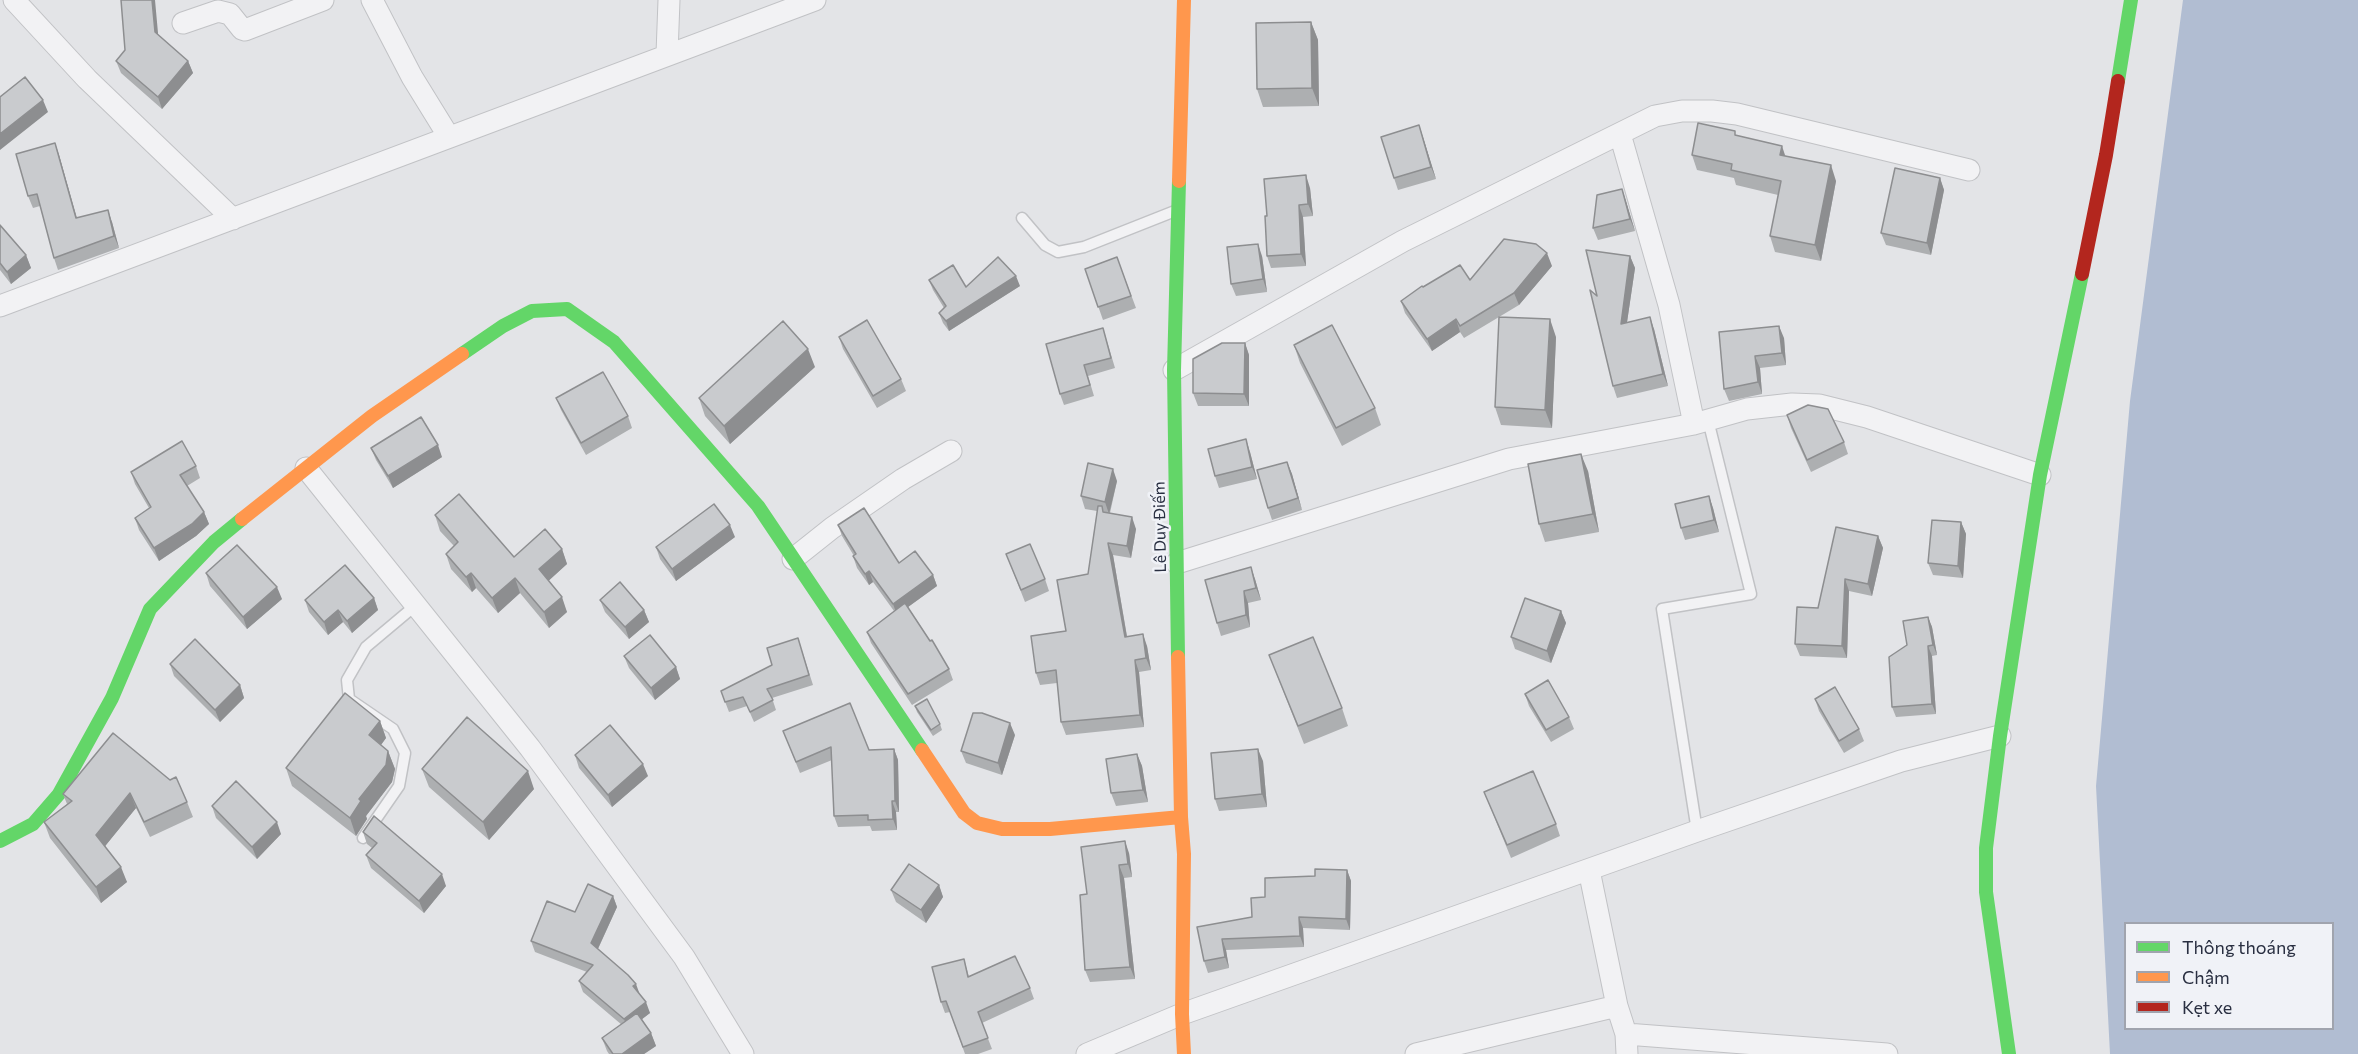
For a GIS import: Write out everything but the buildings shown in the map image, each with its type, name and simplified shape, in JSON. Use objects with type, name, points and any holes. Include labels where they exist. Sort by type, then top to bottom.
[{"type":"street","points":[[14,0],[87,79],[233,219]]},
{"type":"street","points":[[183,23],[218,11],[230,14],[245,30],[323,0]]},
{"type":"street","points":[[372,0],[412,77],[449,137]]},
{"type":"street","points":[[667,54],[669,0]]},
{"type":"street","points":[[0,306],[815,0]]},
{"type":"street","name":"Lê Duy Điếm","points":[[1184,0],[1174,370],[1181,818],[1184,854],[1182,1014],[1184,1054]]},
{"type":"street","points":[[2009,1054],[1986,892],[1986,848],[2000,736],[2040,475],[2106,155],[2131,0]]},
{"type":"street","points":[[1174,370],[1403,241],[1655,116],[1682,111],[1737,114],[1969,170]]},
{"type":"street","points":[[1620,134],[1670,305],[1701,422]]},
{"type":"street","points":[[0,841],[33,824],[59,794],[112,698],[150,609],[214,542],[372,416],[503,326],[532,311],[567,309],[614,342],[758,506],[964,813],[977,824],[1002,830],[1050,829],[1181,818]]},
{"type":"street","points":[[1177,563],[1509,459],[1701,422],[1747,409],[1792,404],[1819,405],[1867,417],[2040,475]]},
{"type":"street","points":[[793,559],[832,528],[903,479],[951,451]]},
{"type":"street","points":[[306,468],[530,748],[677,947],[743,1054]]},
{"type":"street","points":[[1087,1054],[1182,1014],[1697,831],[1901,761],[2000,736]]},
{"type":"street","points":[[1589,870],[1626,1044],[1887,1054]]},
{"type":"street","points":[[1416,1054],[1617,1006]]},
{"type":"lane","points":[[1022,218],[1045,245],[1058,252],[1084,247],[1178,209]]},
{"type":"lane","points":[[1697,831],[1662,609],[1751,594],[1701,422]]},
{"type":"lane","points":[[363,838],[399,786],[405,753],[393,729],[349,699],[347,680],[366,647],[416,605]]},
{"type":"water","points":[[2183,0],[2358,0],[2358,1054],[2110,1054],[2096,786],[2130,401]]},
{"type":"traffic: fast","points":[[2118,81],[2131,0]]},
{"type":"traffic: fast","points":[[1178,657],[1174,370],[1179,181]]},
{"type":"traffic: fast","points":[[2009,1054],[1986,892],[1986,848],[2000,736],[2040,475],[2082,274]]},
{"type":"traffic: fast","points":[[462,354],[503,326],[532,311],[567,309],[614,342],[758,506],[922,750]]},
{"type":"traffic: fast","points":[[0,841],[33,824],[59,794],[112,698],[150,609],[214,542],[242,519]]},
{"type":"traffic: slow","points":[[1179,181],[1184,0]]},
{"type":"traffic: slow","points":[[242,519],[372,416],[462,354]]},
{"type":"traffic: slow","points":[[1178,657],[1181,817],[1184,854],[1182,1014],[1184,1054]]},
{"type":"traffic: slow","points":[[922,750],[964,813],[977,823],[1002,829],[1050,829],[1181,817]]},
{"type":"traffic: jam","points":[[2082,274],[2118,81]]}]
